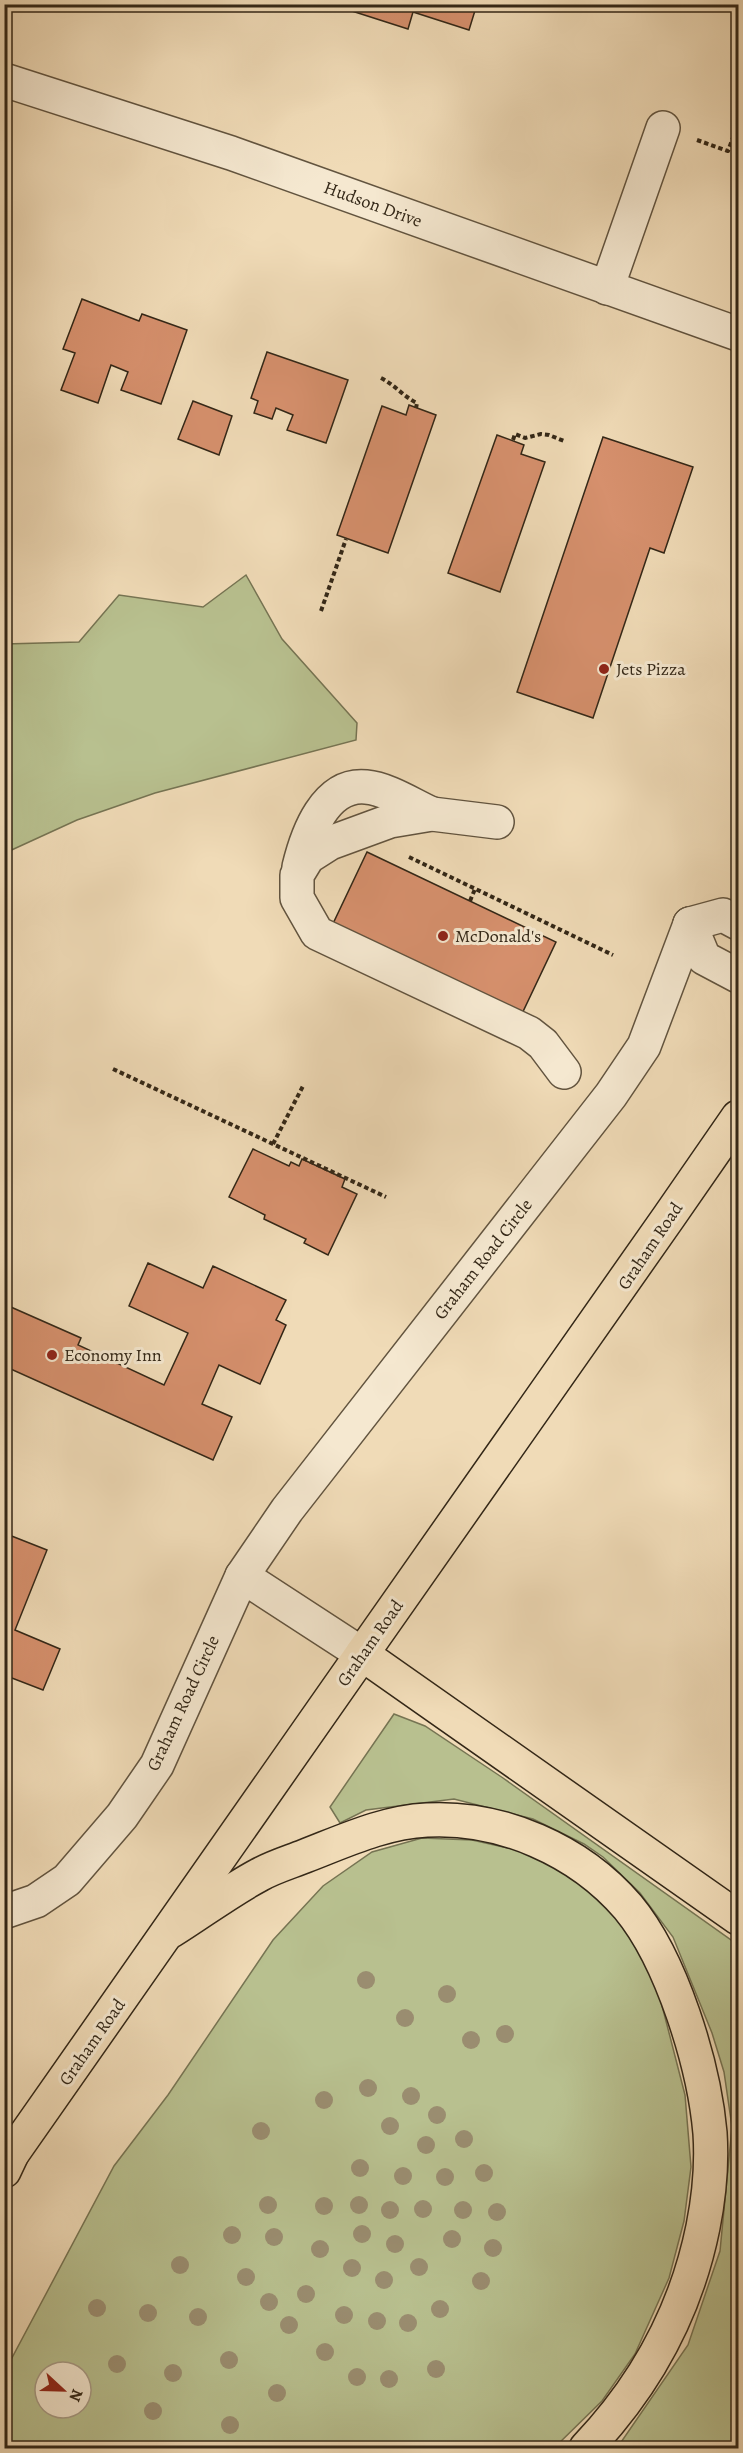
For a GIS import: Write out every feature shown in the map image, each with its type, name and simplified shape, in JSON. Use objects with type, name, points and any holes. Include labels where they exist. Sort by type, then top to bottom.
[{"type":"main road","name":"Graham Road","points":[[7,2162],[171,1931],[362,1654],[596,1325],[738,1118]]},
{"type":"main road","points":[[362,1654],[738,1918]]},
{"type":"main road","points":[[171,1931],[260,1874],[359,1835],[423,1820],[482,1823],[548,1846],[575,1860],[628,1907],[650,1938],[666,1971],[684,2018],[704,2095],[710,2134],[710,2174],[704,2226],[686,2292],[663,2341],[637,2386],[612,2421],[586,2448]]},
{"type":"street","name":"Hudson Drive","points":[[4,80],[231,153],[738,334]]},
{"type":"street","points":[[608,288],[663,128]]},
{"type":"street","points":[[432,814],[367,787],[352,788],[339,794],[327,804],[316,821],[304,849],[297,875],[297,898],[317,933],[529,1033],[543,1044],[564,1072]]},
{"type":"street","points":[[297,875],[308,857],[330,843],[390,821],[432,814],[497,822]]},
{"type":"street","points":[[738,923],[723,915],[690,924],[704,958],[738,976]]},
{"type":"street","name":"Graham Road Circle","points":[[4,1912],[36,1901],[60,1886],[122,1816],[158,1765],[242,1576],[294,1501],[611,1095],[644,1046],[690,924]]},
{"type":"street","points":[[242,1576],[362,1654]]},
{"type":"path","points":[[663,128],[728,151],[738,124]]},
{"type":"path","points":[[381,378],[417,403],[416,408]]},
{"type":"path","points":[[513,440],[515,435],[525,438],[541,434],[564,441]]},
{"type":"path","points":[[321,611],[346,538]]},
{"type":"path","points":[[399,852],[613,956]]},
{"type":"path","points":[[470,901],[475,889]]},
{"type":"path","points":[[113,1069],[386,1197]]},
{"type":"path","points":[[273,1144],[303,1086]]},
{"type":"green space","points":[[246,575],[282,639],[357,723],[356,740],[155,793],[77,820],[5,853],[5,644],[79,642],[119,595],[203,607]]},
{"type":"green space","points":[[394,1714],[425,1726],[503,1778],[738,1945],[738,2448],[617,2448],[688,2345],[720,2251],[732,2127],[724,2072],[712,2033],[673,1937],[640,1893],[603,1857],[584,1844],[533,1819],[454,1799],[366,1810],[340,1823],[330,1807]]},
{"type":"green space","points":[[422,1838],[472,1840],[526,1852],[592,1884],[624,1915],[658,1990],[685,2095],[691,2167],[684,2221],[669,2278],[635,2354],[602,2401],[554,2448],[5,2448],[5,2371],[114,2166],[168,2095],[273,1940],[323,1886],[372,1852]]},
{"type":"building","points":[[330,4],[477,4],[469,30],[413,12],[408,29]]},
{"type":"building","points":[[82,299],[139,321],[142,314],[187,330],[161,404],[121,390],[128,372],[111,365],[98,403],[61,390],[75,353],[63,349]]},
{"type":"building","points":[[267,352],[348,380],[326,443],[287,430],[293,415],[276,408],[272,419],[254,413],[258,401],[251,398]]},
{"type":"building","points":[[193,401],[232,416],[219,455],[178,439]]},
{"type":"building","points":[[409,405],[436,415],[388,553],[337,535],[382,406],[406,415]]},
{"type":"building","points":[[497,435],[524,445],[521,454],[545,462],[500,592],[448,573]]},
{"type":"building","points":[[603,437],[693,467],[664,553],[650,548],[593,718],[517,692]]},
{"type":"building","name":"McDonald's","points":[[367,852],[556,942],[519,1020],[330,930]]},
{"type":"building","points":[[253,1149],[289,1166],[291,1162],[299,1166],[302,1159],[345,1179],[342,1187],[357,1194],[328,1255],[304,1243],[306,1239],[264,1219],[265,1215],[229,1197]]},
{"type":"building","name":"Economy Inn","points":[[148,1263],[203,1288],[213,1266],[286,1300],[276,1320],[286,1325],[260,1384],[219,1365],[202,1404],[232,1417],[213,1460],[4,1366],[4,1304],[81,1338],[78,1345],[164,1385],[188,1333],[129,1306]]},
{"type":"building","points":[[4,1533],[47,1550],[15,1630],[60,1649],[43,1690],[4,1675]]},
{"type":"place","name":"Jets Pizza","points":[[604,669]]},
{"type":"place","name":"McDonald's","points":[[443,936]]},
{"type":"place","name":"Economy Inn","points":[[52,1355]]}]
